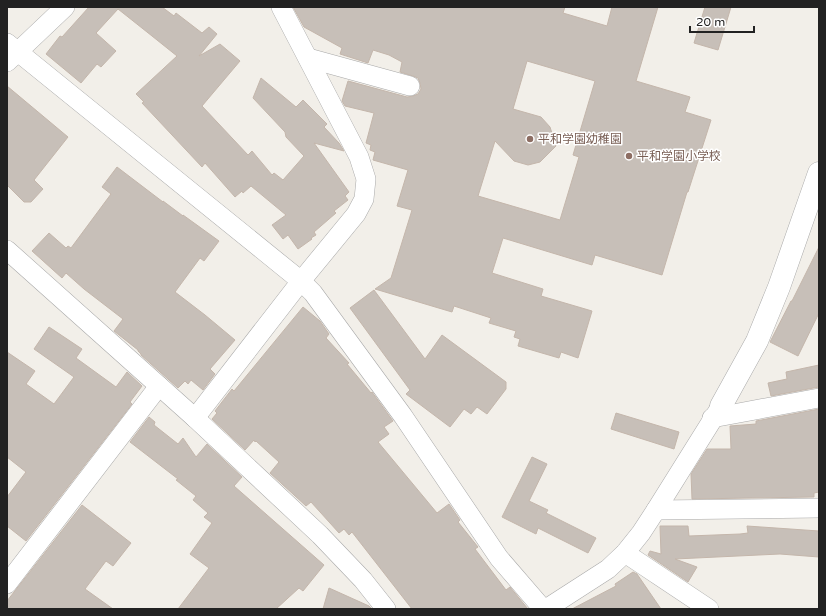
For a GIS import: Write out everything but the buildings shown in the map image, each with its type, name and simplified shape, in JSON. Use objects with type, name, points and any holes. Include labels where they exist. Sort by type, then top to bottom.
[{"type":"street","points":[[65,7],[10,52],[301,281],[314,293],[403,416],[499,558],[544,609],[608,568],[625,553],[641,533],[656,510],[716,412],[757,340],[779,287],[819,173]]},
{"type":"street","points":[[194,418],[301,281],[356,214],[364,199],[366,179],[359,157],[281,7]]},
{"type":"street","points":[[308,58],[410,86]]},
{"type":"street","points":[[7,250],[159,386],[320,535],[363,580],[386,609]]},
{"type":"street","points":[[7,584],[159,386]]},
{"type":"street","points":[[716,412],[819,398]]},
{"type":"street","points":[[656,510],[819,508]]},
{"type":"street","points":[[625,553],[709,609]]},
{"type":"place","name":"平和学園幼稚園","points":[[530,139]]},
{"type":"place","name":"平和学園小学校","points":[[629,156]]}]
